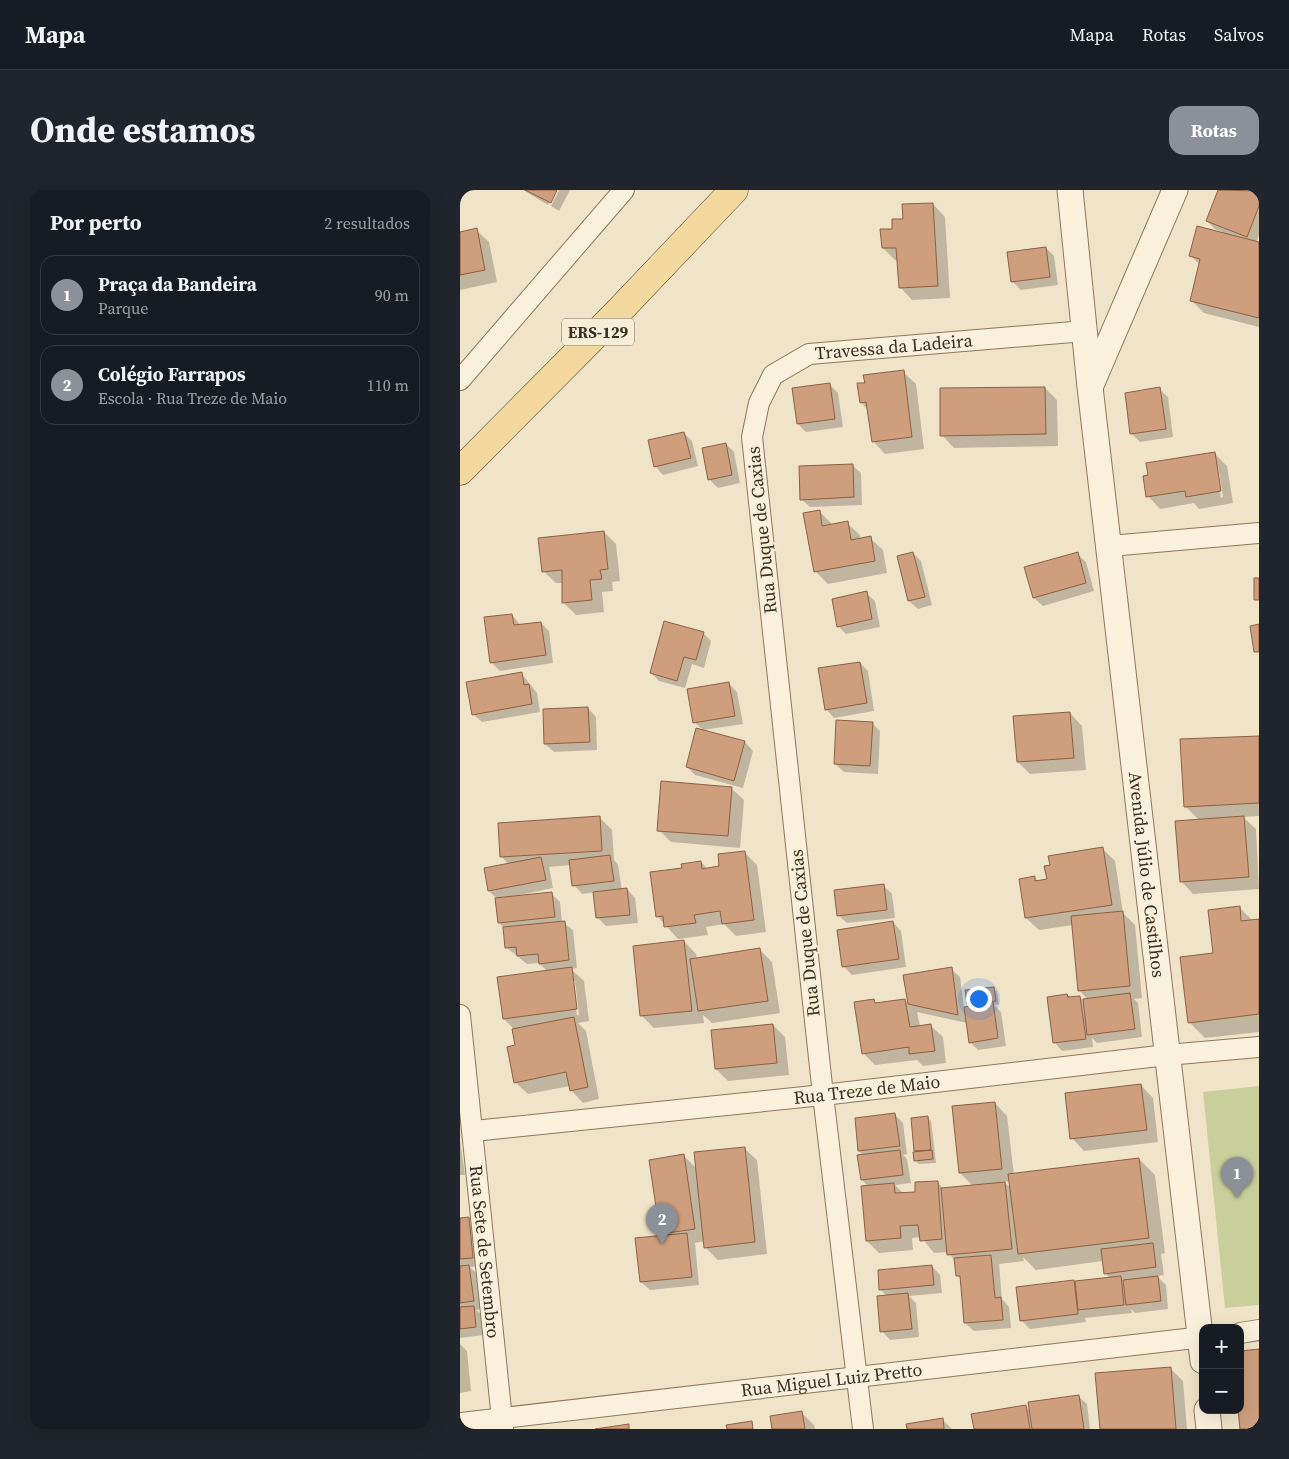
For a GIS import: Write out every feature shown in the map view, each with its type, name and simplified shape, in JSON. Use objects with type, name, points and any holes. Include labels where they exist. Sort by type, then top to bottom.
[{"type":"main road","name":"ERS-129","points":[[460,471],[617,313],[734,190]]},
{"type":"street","points":[[460,380],[624,190]]},
{"type":"street","name":"Avenida Júlio de Castilhos","points":[[1070,190],[1086,331],[1090,387],[1199,1324]]},
{"type":"street","points":[[1090,387],[1175,190]]},
{"type":"street","name":"Travessa da Ladeira","points":[[752,436],[759,403],[773,375],[809,354],[1086,331]]},
{"type":"street","name":"Rua Duque de Caxias","points":[[752,436],[823,1096],[863,1429]]},
{"type":"street","points":[[1110,546],[1259,533]]},
{"type":"street","name":"Rua Sete de Setembro","points":[[460,1015],[474,1132],[502,1424]]},
{"type":"street","name":"Rua Treze de Maio","points":[[474,1132],[823,1096],[1167,1055],[1259,1047]]},
{"type":"street","points":[[1244,1332],[1259,1330]]},
{"type":"street","name":"Rua Miguel Luiz Pretto","points":[[460,1423],[502,1424],[858,1376],[1199,1345]]},
{"type":"street","points":[[1207,1414],[1209,1429]]},
{"type":"green space","points":[[1259,1086],[1259,1305],[1225,1308],[1203,1092]]},
{"type":"building","points":[[525,190],[557,190],[551,203]]},
{"type":"building","points":[[1218,190],[1259,191],[1259,206],[1247,237],[1206,221]]},
{"type":"building","points":[[933,203],[938,286],[899,288],[896,248],[882,248],[880,229],[892,229],[892,219],[903,219],[902,204]]},
{"type":"building","points":[[1197,226],[1259,242],[1259,318],[1190,301],[1200,259],[1189,256]]},
{"type":"building","points":[[477,228],[485,270],[460,275],[460,232]]},
{"type":"building","points":[[1046,247],[1050,277],[1011,282],[1007,252]]},
{"type":"building","points":[[904,370],[912,437],[872,442],[866,402],[860,403],[857,383],[865,383],[863,375]]},
{"type":"building","points":[[830,383],[835,419],[797,424],[792,388]]},
{"type":"building","points":[[1045,387],[1046,434],[940,436],[940,388]]},
{"type":"building","points":[[1160,387],[1166,429],[1130,434],[1125,393]]},
{"type":"building","points":[[684,432],[691,458],[654,467],[648,440]]},
{"type":"building","points":[[726,443],[732,475],[708,480],[702,448]]},
{"type":"building","points":[[1215,452],[1221,491],[1186,497],[1185,491],[1146,497],[1143,476],[1148,475],[1146,463]]},
{"type":"building","points":[[853,464],[854,497],[800,500],[799,466]]},
{"type":"building","points":[[820,510],[822,526],[848,521],[851,540],[871,536],[875,561],[814,572],[803,513]]},
{"type":"building","points":[[604,531],[608,569],[600,570],[602,579],[590,580],[592,600],[562,603],[562,570],[542,572],[538,538]]},
{"type":"building","points":[[913,552],[925,597],[908,601],[897,556]]},
{"type":"building","points":[[1078,552],[1086,583],[1033,598],[1024,567]]},
{"type":"building","points":[[1254,578],[1259,578],[1259,600],[1254,600]]},
{"type":"building","points":[[867,591],[872,619],[837,627],[832,599]]},
{"type":"building","points":[[512,614],[514,625],[541,622],[546,655],[490,663],[484,617]]},
{"type":"building","points":[[664,621],[704,632],[696,660],[684,657],[677,681],[650,673]]},
{"type":"building","points":[[1259,624],[1259,652],[1254,652],[1250,626]]},
{"type":"building","points":[[860,662],[867,703],[825,710],[818,668]]},
{"type":"building","points":[[522,672],[524,685],[529,684],[532,704],[472,715],[466,682]]},
{"type":"building","points":[[729,682],[735,716],[693,723],[687,689]]},
{"type":"building","points":[[588,707],[590,742],[544,744],[543,709]]},
{"type":"building","points":[[1070,712],[1074,758],[1017,762],[1013,716]]},
{"type":"building","points":[[836,720],[873,722],[870,766],[834,764]]},
{"type":"building","points":[[696,728],[745,741],[734,781],[686,767]]},
{"type":"building","points":[[1259,736],[1259,803],[1184,807],[1180,739]]},
{"type":"building","points":[[661,781],[732,787],[728,836],[657,831]]},
{"type":"building","points":[[600,816],[602,851],[500,857],[498,823]]},
{"type":"building","points":[[1244,816],[1249,877],[1180,882],[1175,821]]},
{"type":"building","points":[[1103,847],[1112,905],[1025,918],[1019,879],[1035,876],[1035,881],[1047,879],[1044,866],[1050,865],[1048,856]]},
{"type":"building","points":[[745,851],[754,920],[722,924],[720,911],[694,915],[696,923],[664,927],[663,916],[656,917],[650,872],[682,868],[681,864],[701,861],[702,869],[719,866],[718,854]]},
{"type":"building","points":[[610,855],[614,881],[572,886],[569,860]]},
{"type":"building","points":[[541,857],[546,880],[488,891],[484,868]]},
{"type":"building","points":[[884,884],[887,910],[837,916],[834,890]]},
{"type":"building","points":[[627,888],[630,915],[596,918],[593,892]]},
{"type":"building","points":[[552,892],[555,917],[498,923],[495,898]]},
{"type":"building","points":[[1240,906],[1241,921],[1259,919],[1259,1014],[1188,1023],[1180,957],[1213,953],[1208,910]]},
{"type":"building","points":[[1123,911],[1130,986],[1078,991],[1071,916]]},
{"type":"building","points":[[565,921],[569,960],[539,964],[538,954],[517,956],[516,947],[505,948],[503,927]]},
{"type":"building","points":[[893,921],[899,959],[842,967],[837,930]]},
{"type":"building","points":[[684,940],[692,1011],[640,1016],[633,946]]},
{"type":"building","points":[[760,948],[768,1001],[698,1011],[690,959]]},
{"type":"building","points":[[572,967],[577,1009],[503,1019],[497,977]]},
{"type":"building","points":[[952,967],[958,1015],[908,1004],[903,975]]},
{"type":"building","points":[[994,987],[996,1001],[967,1004],[965,990]]},
{"type":"building","points":[[1130,993],[1135,1029],[1087,1035],[1083,999]]},
{"type":"building","points":[[1067,994],[1068,997],[1080,996],[1086,1039],[1053,1043],[1047,997]]},
{"type":"building","points":[[874,999],[875,1003],[905,999],[910,1027],[931,1024],[935,1051],[909,1054],[909,1047],[862,1054],[854,1002]]},
{"type":"building","points":[[993,1002],[998,1038],[969,1043],[964,1007]]},
{"type":"building","points":[[574,1017],[588,1087],[570,1091],[566,1072],[514,1083],[507,1047],[515,1045],[512,1029]]},
{"type":"building","points":[[773,1024],[777,1063],[715,1069],[711,1030]]},
{"type":"building","points":[[1141,1084],[1147,1130],[1070,1139],[1065,1093]]},
{"type":"building","points":[[995,1102],[1002,1169],[959,1173],[952,1106]]},
{"type":"building","points":[[895,1113],[900,1146],[858,1151],[855,1118]]},
{"type":"building","points":[[928,1116],[931,1150],[914,1151],[911,1118]]},
{"type":"building","points":[[745,1147],[755,1242],[704,1248],[694,1152]]},
{"type":"building","points":[[900,1150],[903,1175],[861,1180],[857,1155]]},
{"type":"building","points":[[932,1150],[933,1159],[914,1161],[913,1152]]},
{"type":"building","points":[[684,1154],[695,1229],[660,1234],[649,1160]]},
{"type":"building","points":[[1139,1158],[1149,1238],[1018,1254],[1008,1174]]},
{"type":"building","points":[[938,1181],[942,1239],[920,1241],[918,1225],[900,1226],[901,1238],[866,1241],[861,1186],[894,1183],[895,1193],[915,1192],[915,1182]]},
{"type":"building","points":[[1005,1182],[1012,1249],[947,1255],[941,1188]]},
{"type":"building","points":[[469,1217],[473,1258],[460,1259],[460,1218]]},
{"type":"building","points":[[687,1233],[692,1277],[640,1282],[635,1238]]},
{"type":"building","points":[[1153,1243],[1156,1267],[1104,1274],[1101,1249]]},
{"type":"building","points":[[991,1255],[995,1298],[1001,1297],[1003,1320],[964,1323],[960,1276],[956,1276],[954,1258]]},
{"type":"building","points":[[469,1265],[474,1301],[460,1303],[460,1266]]},
{"type":"building","points":[[932,1265],[934,1285],[879,1290],[878,1270]]},
{"type":"building","points":[[1121,1276],[1124,1305],[1078,1310],[1075,1281]]},
{"type":"building","points":[[1158,1276],[1161,1301],[1126,1305],[1123,1280]]},
{"type":"building","points":[[1074,1280],[1078,1314],[1020,1321],[1016,1287]]},
{"type":"building","points":[[908,1293],[912,1329],[880,1332],[877,1296]]},
{"type":"building","points":[[474,1306],[476,1327],[460,1329],[460,1307]]},
{"type":"building","points":[[1259,1349],[1259,1429],[1240,1429],[1238,1414],[1244,1414],[1244,1351]]},
{"type":"building","points":[[1171,1367],[1176,1429],[1100,1429],[1095,1373]]},
{"type":"building","points":[[1079,1395],[1084,1429],[1032,1429],[1028,1402]]},
{"type":"building","points":[[1026,1405],[1030,1429],[974,1429],[971,1414]]},
{"type":"building","points":[[802,1411],[805,1429],[772,1429],[770,1416]]},
{"type":"building","points":[[943,1418],[944,1429],[907,1429],[906,1424]]},
{"type":"building","points":[[752,1421],[753,1429],[727,1429],[726,1425]]},
{"type":"building","points":[[629,1424],[629,1429],[595,1429]]},
{"type":"place","name":"Praça da Bandeira","points":[[1237,1198]]},
{"type":"place","name":"Colégio Farrapos","points":[[662,1244]]}]
